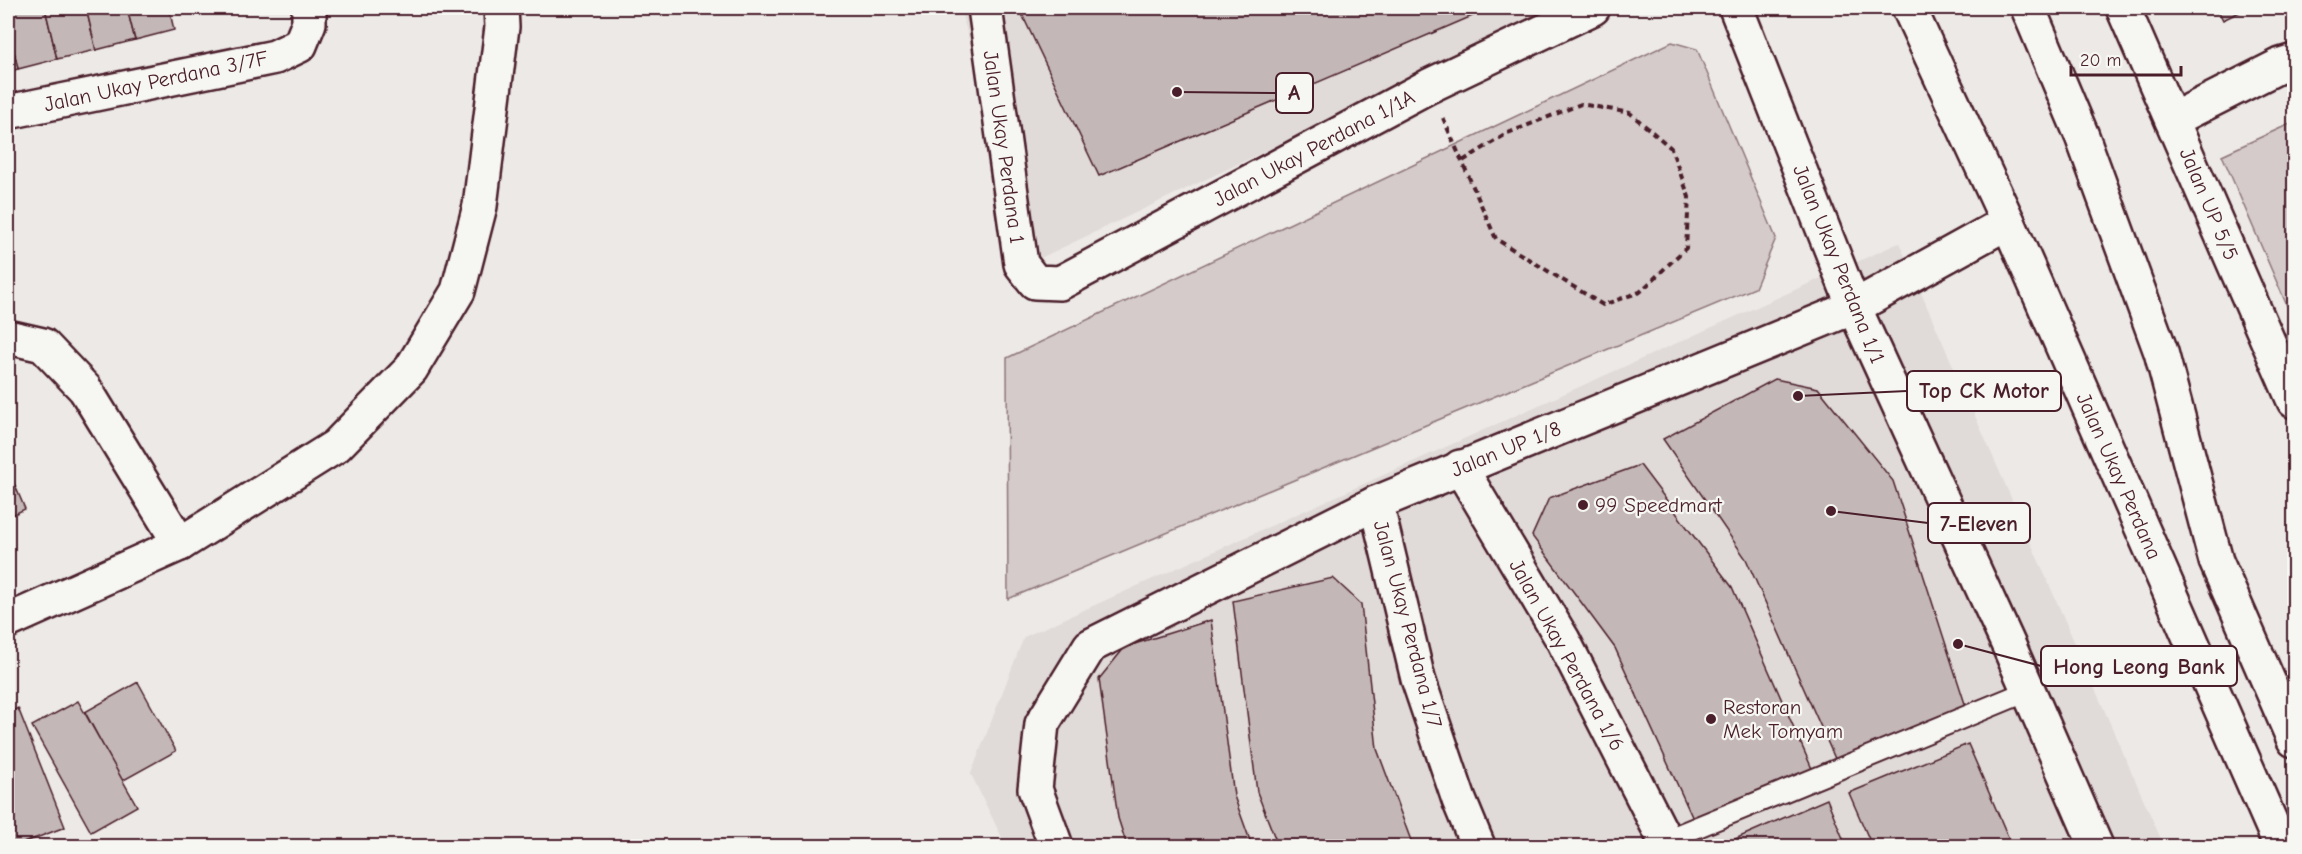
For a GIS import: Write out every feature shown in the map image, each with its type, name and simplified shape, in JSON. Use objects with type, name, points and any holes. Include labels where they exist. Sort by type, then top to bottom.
[{"type":"street","name":"Jalan Ukay Perdana 3/7F","points":[[8,112],[275,57],[300,45],[309,23],[309,8]]},
{"type":"street","points":[[8,621],[180,544],[336,446],[411,369],[458,291],[480,206],[502,27],[501,8]]},
{"type":"street","name":"Jalan Ukay Perdana 1","points":[[985,8],[1021,264],[1035,282]]},
{"type":"street","name":"Jalan Ukay Perdana 1/1A","points":[[1035,282],[1060,283],[1430,86],[1593,8]]},
{"type":"street","name":"Jalan Ukay Perdana 1/1","points":[[1736,8],[1854,307],[2096,846]]},
{"type":"street","name":"Jalan Ukay Perdana","points":[[1909,8],[2008,222],[2281,846]]},
{"type":"street","points":[[2028,8],[2082,136],[2161,352],[2216,561],[2295,740]]},
{"type":"street","name":"Jalan UP 5/5","points":[[2123,8],[2295,401]]},
{"type":"street","points":[[2172,120],[2281,64],[2295,61]]},
{"type":"street","name":"Jalan UP 1/8","points":[[1056,846],[1035,789],[1042,724],[1090,646],[1376,503],[1854,307],[2008,222]]},
{"type":"street","points":[[8,337],[44,345],[85,389],[180,544]]},
{"type":"street","name":"Jalan Ukay Perdana 1/6","points":[[1460,467],[1563,640],[1667,843]]},
{"type":"street","name":"Jalan Ukay Perdana 1/7","points":[[1376,503],[1418,679],[1459,800],[1478,846]]},
{"type":"lane","points":[[1667,843],[2028,691]]},
{"type":"path","points":[[1430,86],[1461,162],[1496,239],[1603,305],[1640,292],[1686,248],[1689,197],[1671,148],[1630,113],[1581,104],[1508,133],[1461,162]]},
{"type":"shaded area","points":[[960,8],[1566,8],[1034,261]]},
{"type":"shaded area","points":[[1672,42],[1697,49],[1776,238],[1755,288],[1008,599],[1007,358]]},
{"type":"shaded area","points":[[2294,122],[2294,322],[2222,155]]},
{"type":"shaded area","points":[[1899,243],[2164,846],[1006,846],[971,774],[1024,637]]},
{"type":"building","points":[[8,8],[45,8],[57,59],[18,69],[8,25]]},
{"type":"building","points":[[45,8],[86,8],[96,50],[57,59]]},
{"type":"building","points":[[86,8],[127,8],[135,40],[96,50]]},
{"type":"building","points":[[127,8],[169,8],[174,30],[135,40]]},
{"type":"building","points":[[1019,8],[1491,8],[1099,176]]},
{"type":"building","points":[[2217,8],[2248,8],[2223,20]]},
{"type":"building","points":[[8,25],[18,69],[8,72]]},
{"type":"building","points":[[1775,379],[1818,388],[1893,481],[1968,713],[1837,763],[1746,559],[1663,439]]},
{"type":"building","points":[[1640,465],[1732,587],[1813,771],[1694,821],[1615,648],[1532,536],[1549,498]]},
{"type":"building","points":[[8,469],[25,509],[8,517]]},
{"type":"building","points":[[1333,578],[1361,604],[1377,749],[1413,846],[1278,846],[1257,792],[1233,601]]},
{"type":"building","points":[[1211,620],[1234,796],[1252,846],[1127,846],[1118,818],[1099,679],[1125,647]]},
{"type":"building","points":[[138,682],[176,751],[122,781],[85,712]]},
{"type":"building","points":[[78,701],[137,806],[91,832],[32,726]]},
{"type":"building","points":[[18,708],[65,827],[15,846],[8,846],[8,713]]},
{"type":"building","points":[[1968,744],[2012,846],[1872,846],[1849,793]]},
{"type":"building","points":[[1827,799],[1846,846],[1719,846]]},
{"type":"place","name":"A","points":[[1177,92]]},
{"type":"place","name":"Top CK Motor","points":[[1798,396]]},
{"type":"place","name":"99 Speedmart","points":[[1583,505]]},
{"type":"place","name":"7-Eleven","points":[[1831,511]]},
{"type":"place","name":"Hong Leong Bank","points":[[1958,644]]},
{"type":"place","name":"Restoran Mek Tomyam","points":[[1711,719]]}]
